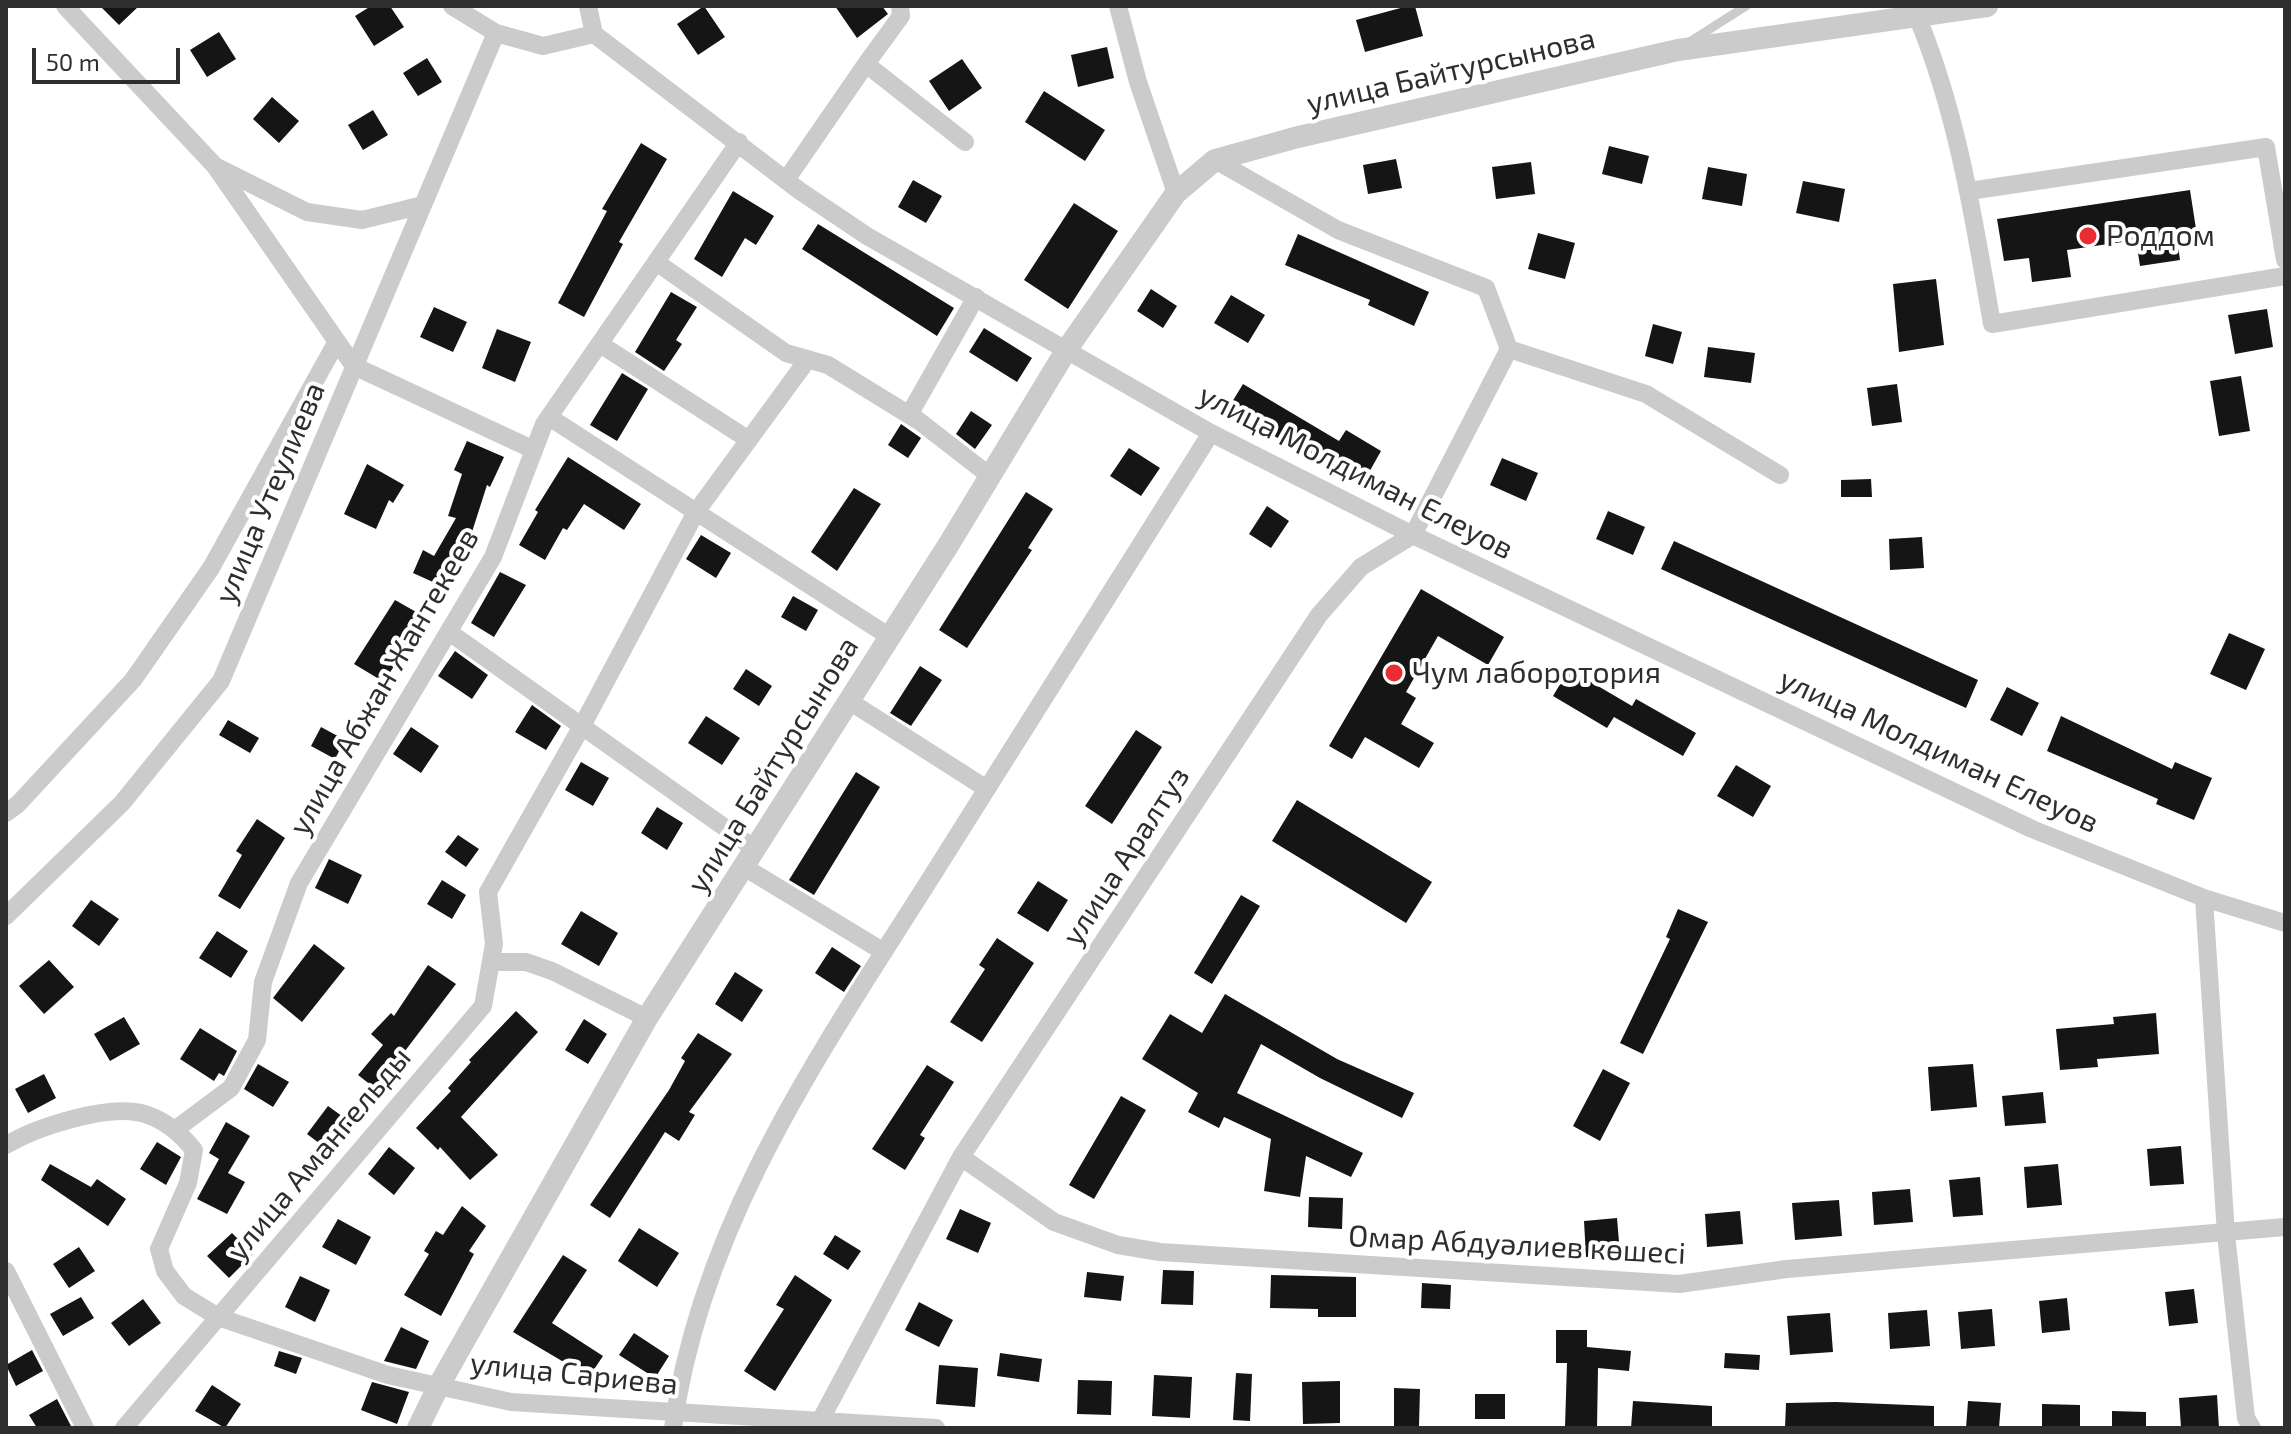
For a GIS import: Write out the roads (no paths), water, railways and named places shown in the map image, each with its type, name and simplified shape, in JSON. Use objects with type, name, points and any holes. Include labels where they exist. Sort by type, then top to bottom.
[{"type":"street","points":[[65,6],[215,166],[354,366],[534,450]]},
{"type":"street","points":[[452,6],[496,33],[543,46],[594,34],[588,6]]},
{"type":"street","points":[[786,180],[901,16],[900,6]]},
{"type":"street","points":[[1118,6],[1138,82],[1176,193]]},
{"type":"street","name":"улица Байтурсынова","points":[[418,1428],[438,1387],[647,1018],[890,637],[1067,349],[1176,193],[1215,160],[1298,137],[1678,50],[1987,6]]},
{"type":"street","points":[[1917,16],[1935,59],[1969,191],[1992,324],[2285,276]]},
{"type":"street","name":"улица Утеулиева","points":[[6,916],[122,803],[221,681],[496,33]]},
{"type":"street","name":"улица Молдиман Елеуов","points":[[594,34],[786,180],[867,236],[1211,433],[1413,535],[2032,829],[2204,898],[2285,923]]},
{"type":"street","points":[[866,64],[965,142]]},
{"type":"street","name":"улица Абжан Жантекеев","points":[[176,1129],[231,1088],[251,1052],[257,1040],[263,982],[299,883],[493,557],[549,417],[739,142]]},
{"type":"street","points":[[1969,191],[2266,147],[2285,260]]},
{"type":"street","points":[[1215,160],[1338,230],[1486,288],[1509,349],[1413,535]]},
{"type":"street","points":[[215,166],[307,212],[362,220],[423,205]]},
{"type":"street","points":[[656,262],[786,353],[828,365],[909,415],[990,476]]},
{"type":"street","points":[[909,415],[976,297]]},
{"type":"street","points":[[6,813],[133,680],[211,568],[336,343]]},
{"type":"street","points":[[600,344],[749,440]]},
{"type":"street","points":[[1509,349],[1646,394],[1780,475]]},
{"type":"street","points":[[582,726],[696,512],[808,359]]},
{"type":"street","points":[[549,417],[890,637]]},
{"type":"street","points":[[674,1420],[700,1302],[723,1238],[809,1071],[1211,433]]},
{"type":"street","name":"улица Аралтуз","points":[[820,1421],[961,1157],[1319,615],[1361,567],[1413,535]]},
{"type":"street","points":[[449,632],[582,726],[749,858],[884,952]]},
{"type":"street","points":[[849,701],[987,789]]},
{"type":"street","name":"улица Амангельды","points":[[124,1428],[483,1006],[494,944],[488,892],[582,726]]},
{"type":"street","points":[[2204,898],[2226,1234],[2246,1418],[2252,1428]]},
{"type":"street","points":[[491,962],[526,962],[552,971],[647,1018]]},
{"type":"street","points":[[6,1145],[27,1132],[94,1114],[142,1113],[176,1129]]},
{"type":"street","name":"улица Сариева","points":[[176,1129],[194,1150],[188,1183],[159,1249],[165,1271],[184,1296],[218,1317],[388,1375],[511,1402],[674,1420],[820,1421],[936,1428]]},
{"type":"street","name":"Омар Абдуәлиев көшесі","points":[[961,1157],[1054,1222],[1118,1245],[1160,1252],[1589,1280],[1679,1284],[1787,1269],[2285,1227]]},
{"type":"street","points":[[6,1271],[85,1428]]},
{"type":"lane","points":[[1678,50],[1746,6]]},
{"type":"place","name":"Роддом","points":[[2088,236]]},
{"type":"place","name":"Чум лаборотория","points":[[1394,673]]}]
